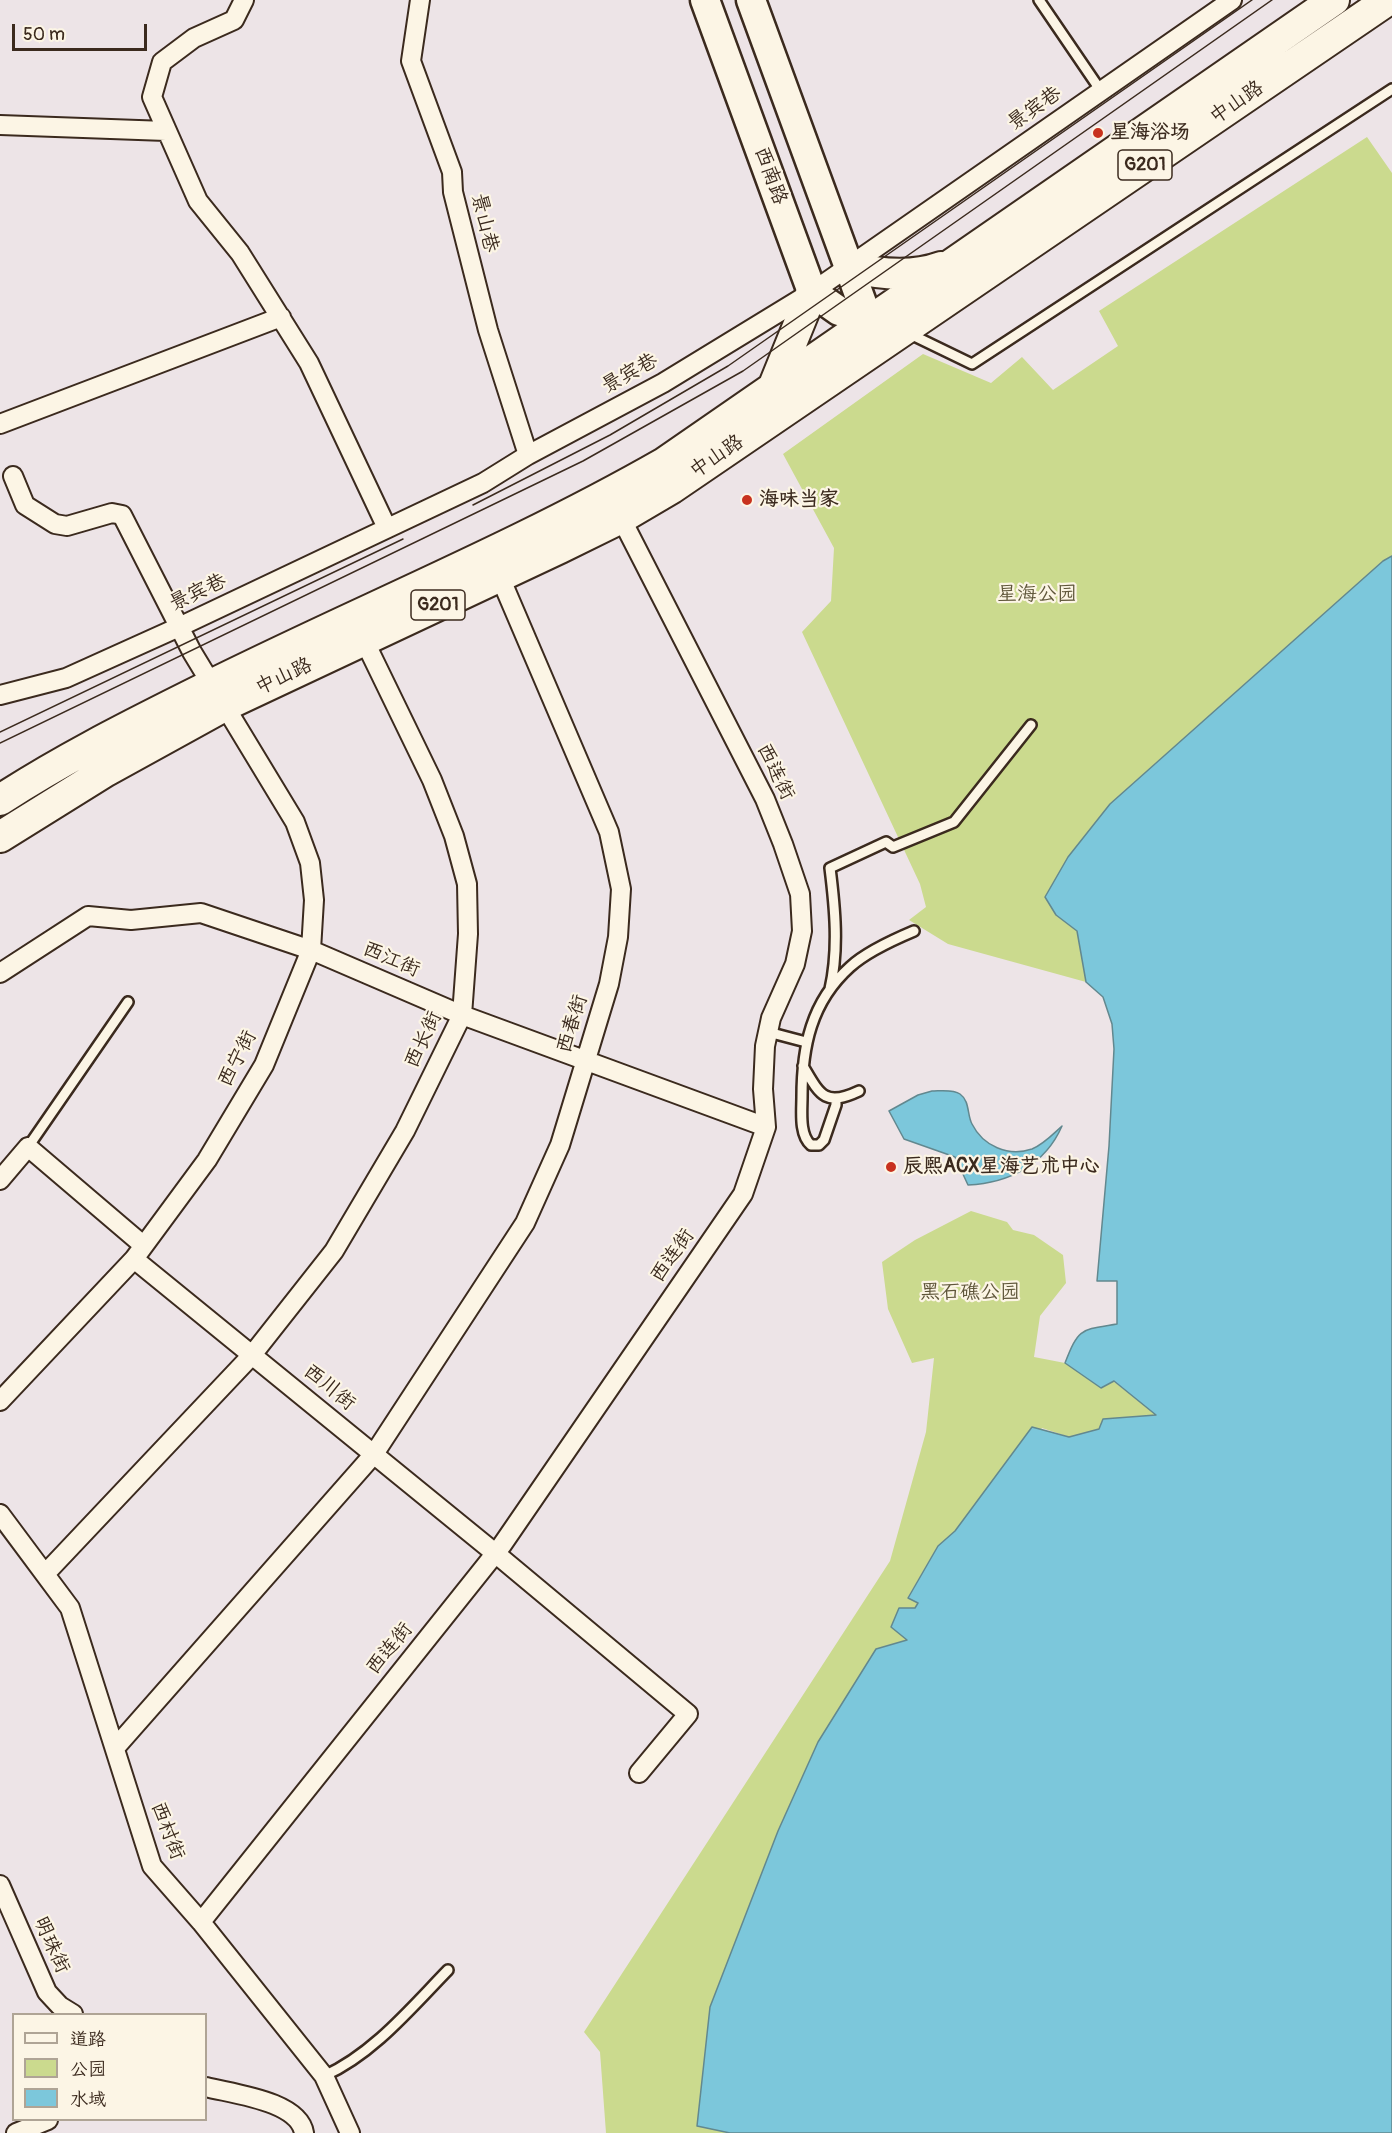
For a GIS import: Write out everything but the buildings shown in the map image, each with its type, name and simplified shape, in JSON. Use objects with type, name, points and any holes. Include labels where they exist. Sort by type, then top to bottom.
[{"type":"highway","name":"中山路","points":[[0,837],[106,771],[217,695],[610,494],[664,464],[1334,0]]},
{"type":"highway","name":"中山路","points":[[0,801],[88,747],[217,695],[364,640],[621,518],[672,488],[1388,0]]},
{"type":"highway","points":[[849,267],[872,273],[893,274],[935,269],[955,262]]},
{"type":"highway","points":[[773,388],[812,292]]},
{"type":"main road","name":"西南路","points":[[705,0],[812,292]]},
{"type":"main road","points":[[751,0],[869,322],[871,339],[866,356]]},
{"type":"main road","points":[[812,292],[839,311],[903,331]]},
{"type":"street","points":[[244,0],[234,20],[194,38],[162,62],[153,97],[198,201],[240,253],[309,363],[387,528]]},
{"type":"street","name":"景山巷","points":[[420,0],[411,61],[452,172],[453,192],[488,330],[528,455]]},
{"type":"street","name":"景宾巷","points":[[0,695],[66,678],[179,627],[483,483],[528,455],[663,383],[812,292],[1230,0]]},
{"type":"street","points":[[0,125],[166,131]]},
{"type":"street","points":[[0,424],[281,317]]},
{"type":"street","name":"西宁街","points":[[0,1401],[138,1252],[207,1160],[264,1065],[311,950],[314,900],[310,863],[295,822],[217,695],[179,627],[122,515],[112,513],[67,526],[55,524],[25,504],[13,476]]},
{"type":"street","name":"西连街","points":[[201,1922],[495,1553],[743,1194],[766,1127],[763,1089],[768,1032],[771,1018],[795,964],[802,931],[800,894],[765,799],[621,518]]},
{"type":"street","name":"西春街","points":[[115,1748],[374,1454],[525,1223],[560,1145],[609,984],[618,937],[621,889],[609,832],[500,577]]},
{"type":"street","name":"西长街","points":[[45,1574],[252,1355],[334,1251],[405,1131],[462,1015],[468,934],[466,884],[453,836],[432,780],[364,640]]},
{"type":"street","name":"西江街","points":[[0,973],[88,916],[130,920],[201,913],[311,950],[462,1015],[766,1127]]},
{"type":"street","points":[[0,1180],[28,1147]]},
{"type":"street","name":"西川街","points":[[28,1147],[138,1252],[252,1355],[688,1714],[639,1773]]},
{"type":"street","name":"西村街","points":[[0,1514],[70,1608],[152,1866],[201,1922],[324,2076],[350,2133]]},
{"type":"street","name":"明珠街","points":[[0,1884],[47,1992],[60,2006],[71,2013]]},
{"type":"street","points":[[207,2087],[278,2106],[293,2114],[303,2125],[304,2133]]},
{"type":"street","points":[[16,2133],[46,2121]]},
{"type":"lane","points":[[1039,0],[1101,91]]},
{"type":"lane","points":[[903,331],[972,364],[1392,89]]},
{"type":"lane","points":[[830,989],[835,967],[835,904],[830,868],[886,842],[893,846],[954,822],[1031,725]]},
{"type":"lane","points":[[836,1099],[824,1140],[819,1145],[811,1145],[806,1141],[803,1130],[802,1064],[806,1042],[817,1012],[830,989],[850,966],[893,940],[914,931]]},
{"type":"lane","points":[[28,1147],[128,1002]]},
{"type":"lane","points":[[768,1032],[806,1042]]},
{"type":"lane","points":[[802,1064],[816,1088],[826,1096],[836,1099],[860,1090]]},
{"type":"lane","points":[[324,2076],[345,2067],[398,2022],[448,1970]]},
{"type":"green space","name":"星海公园","points":[[1367,137],[1392,173],[1392,556],[1383,561],[1110,804],[1056,915],[1077,931],[1086,982],[948,944],[909,920],[926,907],[920,884],[802,632],[831,601],[834,548],[783,454],[923,354],[991,383],[1022,357],[1053,390],[1118,346],[1099,311]]},
{"type":"green space","name":"黑石礁公园","points":[[971,1211],[1007,1222],[1013,1230],[1034,1235],[1063,1255],[1066,1283],[1040,1316],[1034,1357],[1065,1363],[1081,1373],[1113,1381],[1157,1415],[1103,1419],[1099,1429],[1069,1437],[1042,1428],[955,1531],[938,1546],[908,1597],[918,1602],[915,1608],[899,1608],[907,1640],[697,2125],[730,2133],[606,2133],[600,2052],[584,2032],[890,1561],[926,1432],[934,1358],[912,1363],[888,1309],[882,1262],[915,1240]]},
{"type":"water","points":[[1392,556],[1392,2133],[730,2133],[697,2126],[710,2007],[778,1831],[818,1742],[876,1649],[907,1640],[891,1627],[899,1608],[915,1608],[918,1603],[908,1598],[938,1546],[955,1531],[1032,1427],[1069,1437],[1099,1429],[1103,1419],[1156,1415],[1114,1381],[1101,1388],[1065,1363],[1078,1336],[1083,1332],[1117,1324],[1117,1281],[1097,1281],[1109,1146],[1114,1049],[1112,1024],[1103,997],[1086,982],[1077,931],[1056,915],[1045,897],[1068,857],[1110,804],[1383,561]]},
{"type":"water","points":[[932,1091],[950,1091],[960,1094],[967,1104],[970,1120],[977,1132],[989,1144],[997,1148],[1014,1152],[1032,1149],[1062,1126],[1046,1151],[1024,1169],[998,1180],[968,1185],[955,1157],[904,1139],[889,1111],[918,1095]]},
{"type":"tram line","points":[[473,505],[610,435],[728,366],[1252,0]]},
{"type":"tram line","points":[[0,743],[583,461],[743,371],[1272,0]]},
{"type":"tram line","points":[[0,732],[403,539]]},
{"type":"place","name":"星海浴场","points":[[1098,133]]},
{"type":"place","name":"海味当家","points":[[747,500]]},
{"type":"place","name":"辰熙ACX星海艺术中心","points":[[891,1167]]}]
